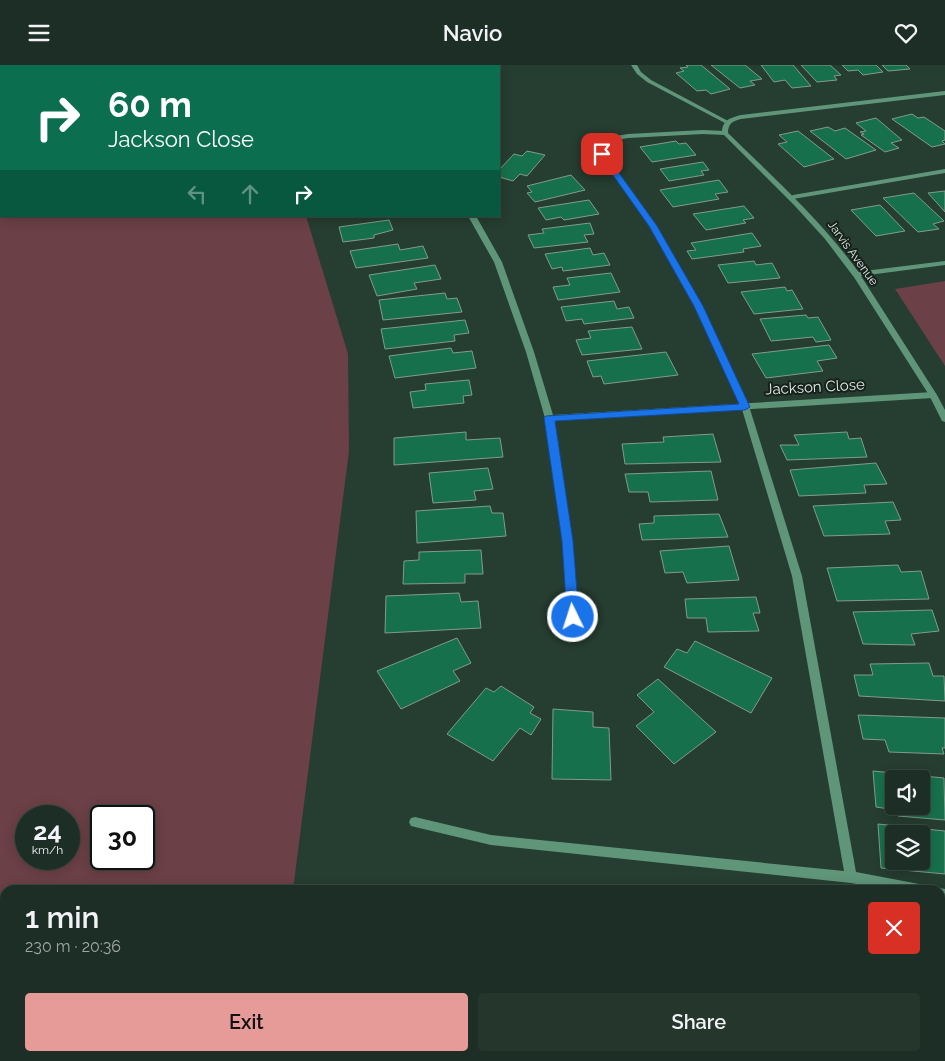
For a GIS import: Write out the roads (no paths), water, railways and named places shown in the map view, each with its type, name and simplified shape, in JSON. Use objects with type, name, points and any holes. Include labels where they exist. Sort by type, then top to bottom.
[{"type":"street","points":[[634,65],[639,73],[649,81],[729,121],[828,106],[945,93]]},
{"type":"street","points":[[729,121],[725,127],[725,133],[703,131],[628,135],[610,139],[600,147],[602,154],[653,226],[689,290],[745,407],[797,576],[851,877]]},
{"type":"street","name":"Jarvis Avenue","points":[[725,133],[792,197],[832,242],[856,274],[933,395],[945,419]]},
{"type":"street","points":[[792,197],[945,171]]},
{"type":"street","points":[[473,217],[498,262],[530,352],[549,418],[567,541],[573,617]]},
{"type":"street","points":[[856,274],[945,263]]},
{"type":"street","name":"Jackson Close","points":[[549,418],[933,395]]},
{"type":"street","points":[[415,822],[491,840],[851,877],[893,885]]}]
